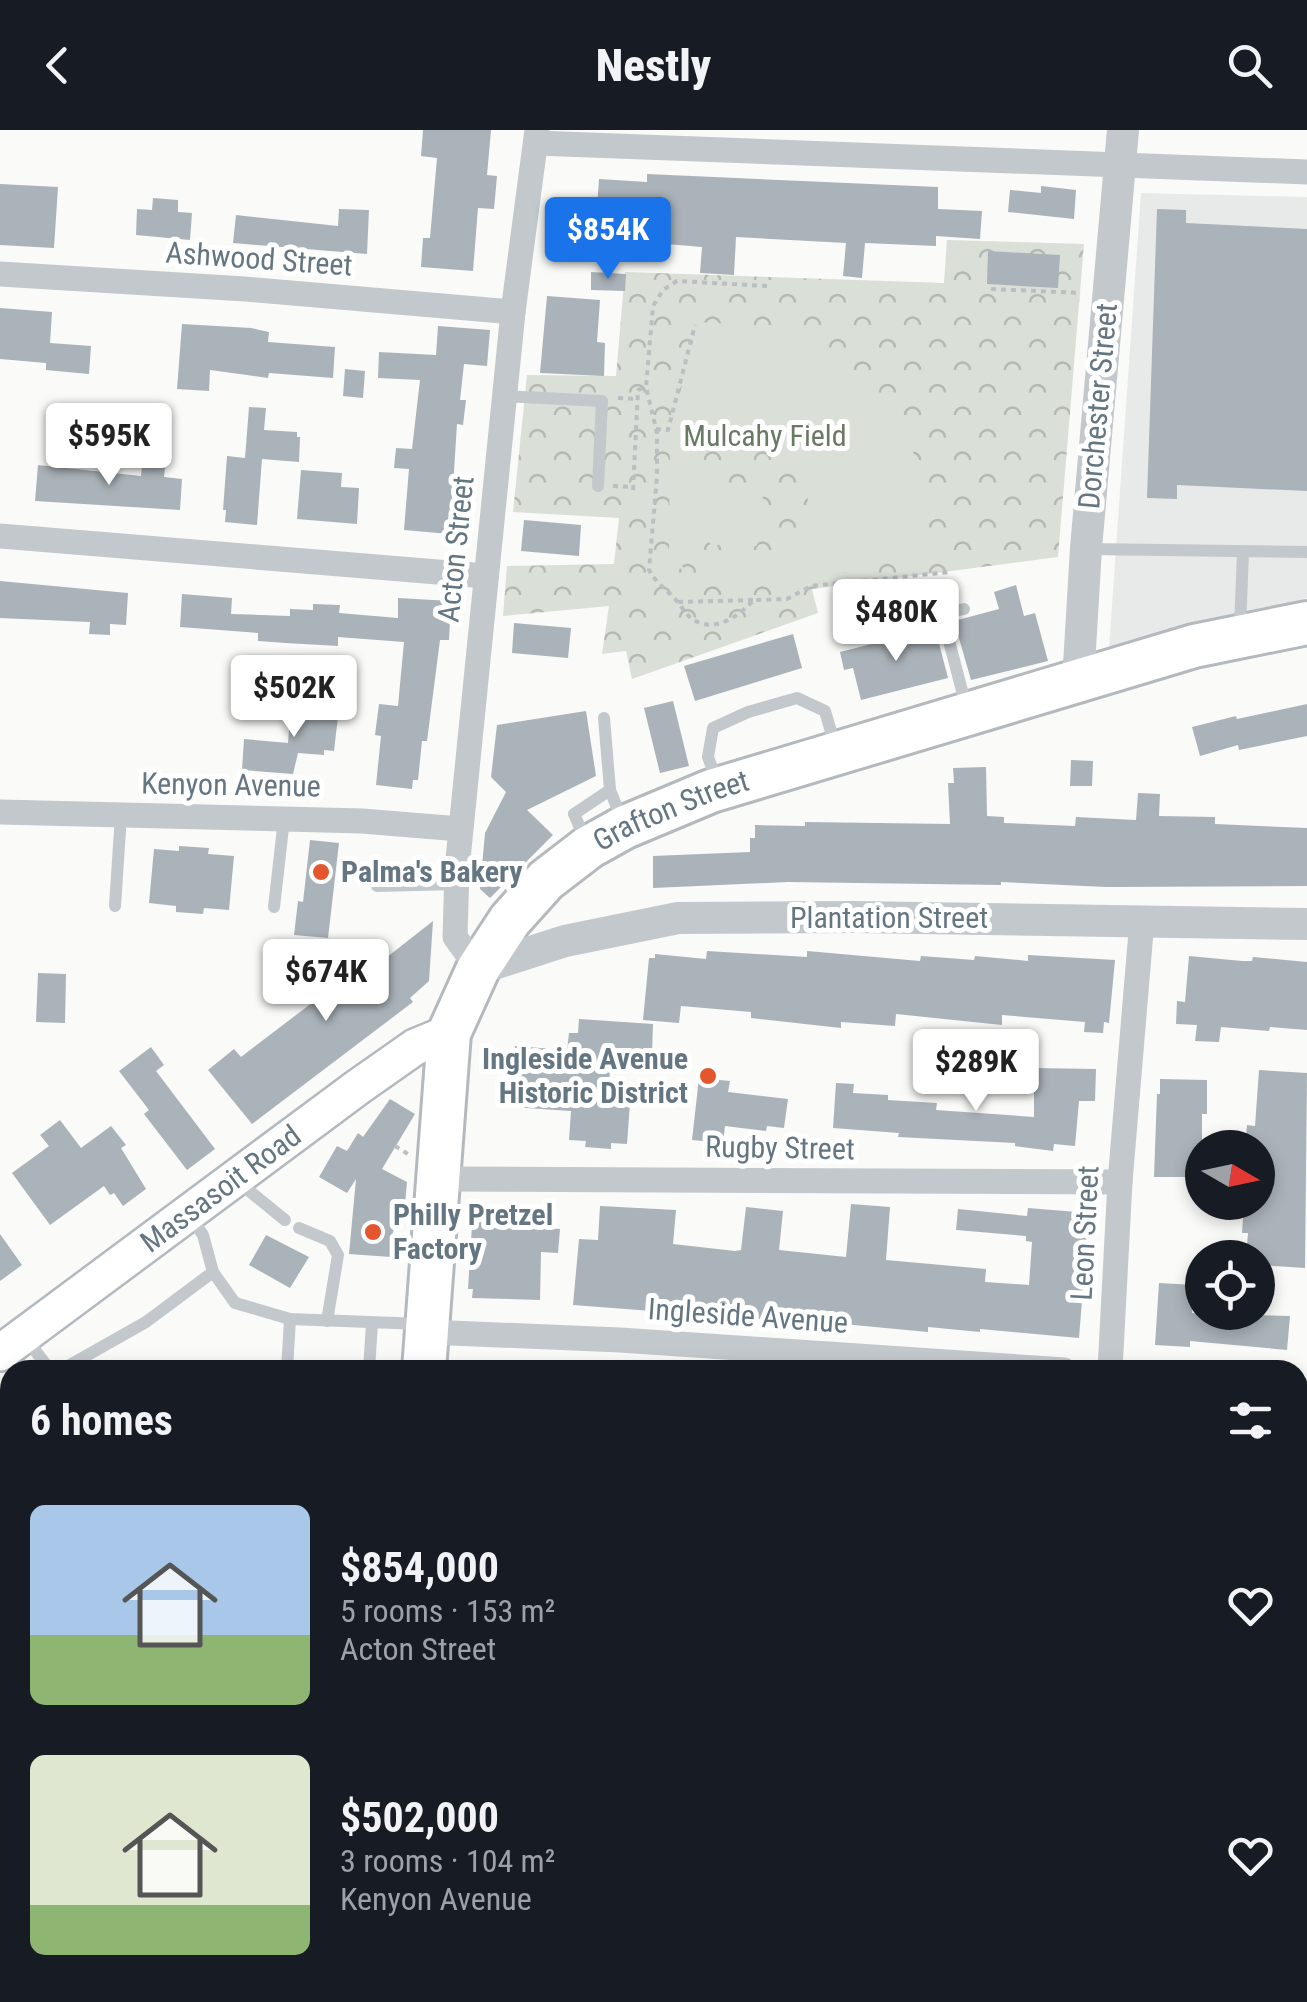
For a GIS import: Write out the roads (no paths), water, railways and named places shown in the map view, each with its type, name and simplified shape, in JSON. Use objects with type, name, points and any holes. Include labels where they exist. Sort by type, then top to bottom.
[{"type":"highway","name":"Grafton Street","points":[[426,1342],[449,1034],[478,969],[518,910],[546,880],[588,847],[618,808],[719,788],[1194,646],[1307,622]]},
{"type":"main road","name":"Massasoit Road","points":[[12,1344],[415,1047],[449,1034]]},
{"type":"street","name":"Dorchester Street","points":[[1078,682],[1123,130]]},
{"type":"street","points":[[537,136],[1307,172]]},
{"type":"street","name":"Acton Street","points":[[478,969],[455,938],[456,884],[504,396],[537,136]]},
{"type":"street","name":"Ashwood Street","points":[[0,274],[244,288],[514,312]]},
{"type":"street","points":[[0,536],[486,576]]},
{"type":"street","name":"Kenyon Avenue","points":[[0,812],[362,821],[460,830]]},
{"type":"street","name":"Plantation Street","points":[[478,969],[565,941],[678,918],[1307,924]]},
{"type":"street","name":"Leon Street","points":[[1111,1360],[1120,1182],[1142,920]]},
{"type":"street","name":"Rugby Street","points":[[438,1179],[1120,1182]]},
{"type":"street","name":"Ingleside Avenue","points":[[426,1342],[620,1340],[916,1360]]},
{"type":"lane","points":[[504,396],[602,401],[598,486]]},
{"type":"lane","points":[[1086,548],[1307,552]]},
{"type":"lane","points":[[1240,637],[1243,552]]},
{"type":"lane","points":[[891,625],[964,608]]},
{"type":"lane","points":[[942,614],[968,713]]},
{"type":"lane","points":[[719,788],[708,758],[713,728],[748,712],[798,698],[825,711],[836,752]]},
{"type":"lane","points":[[604,718],[618,808]]},
{"type":"lane","points":[[115,906],[121,815]]},
{"type":"lane","points":[[274,907],[284,819]]},
{"type":"lane","points":[[377,886],[456,884]]},
{"type":"lane","points":[[234,1179],[286,1220]]},
{"type":"lane","points":[[188,1213],[203,1235],[213,1272],[236,1303],[290,1319],[372,1323],[426,1342]]},
{"type":"lane","points":[[299,1228],[330,1241],[338,1255],[327,1321]]},
{"type":"lane","points":[[79,1360],[146,1322],[213,1272]]},
{"type":"lane","points":[[288,1360],[290,1319]]},
{"type":"lane","points":[[369,1360],[372,1323]]},
{"type":"lane","points":[[12,1344],[35,1360]]},
{"type":"lane","points":[[0,1532],[0,1543]]},
{"type":"place","name":"Palma's Bakery","points":[[321,872]]},
{"type":"place","name":"Ingleside Avenue Historic District","points":[[708,1076]]},
{"type":"place","name":"Philly Pretzel Factory","points":[[373,1232]]},
{"type":"park label","name":"Mulcahy Field","points":[[765,436]]}]
